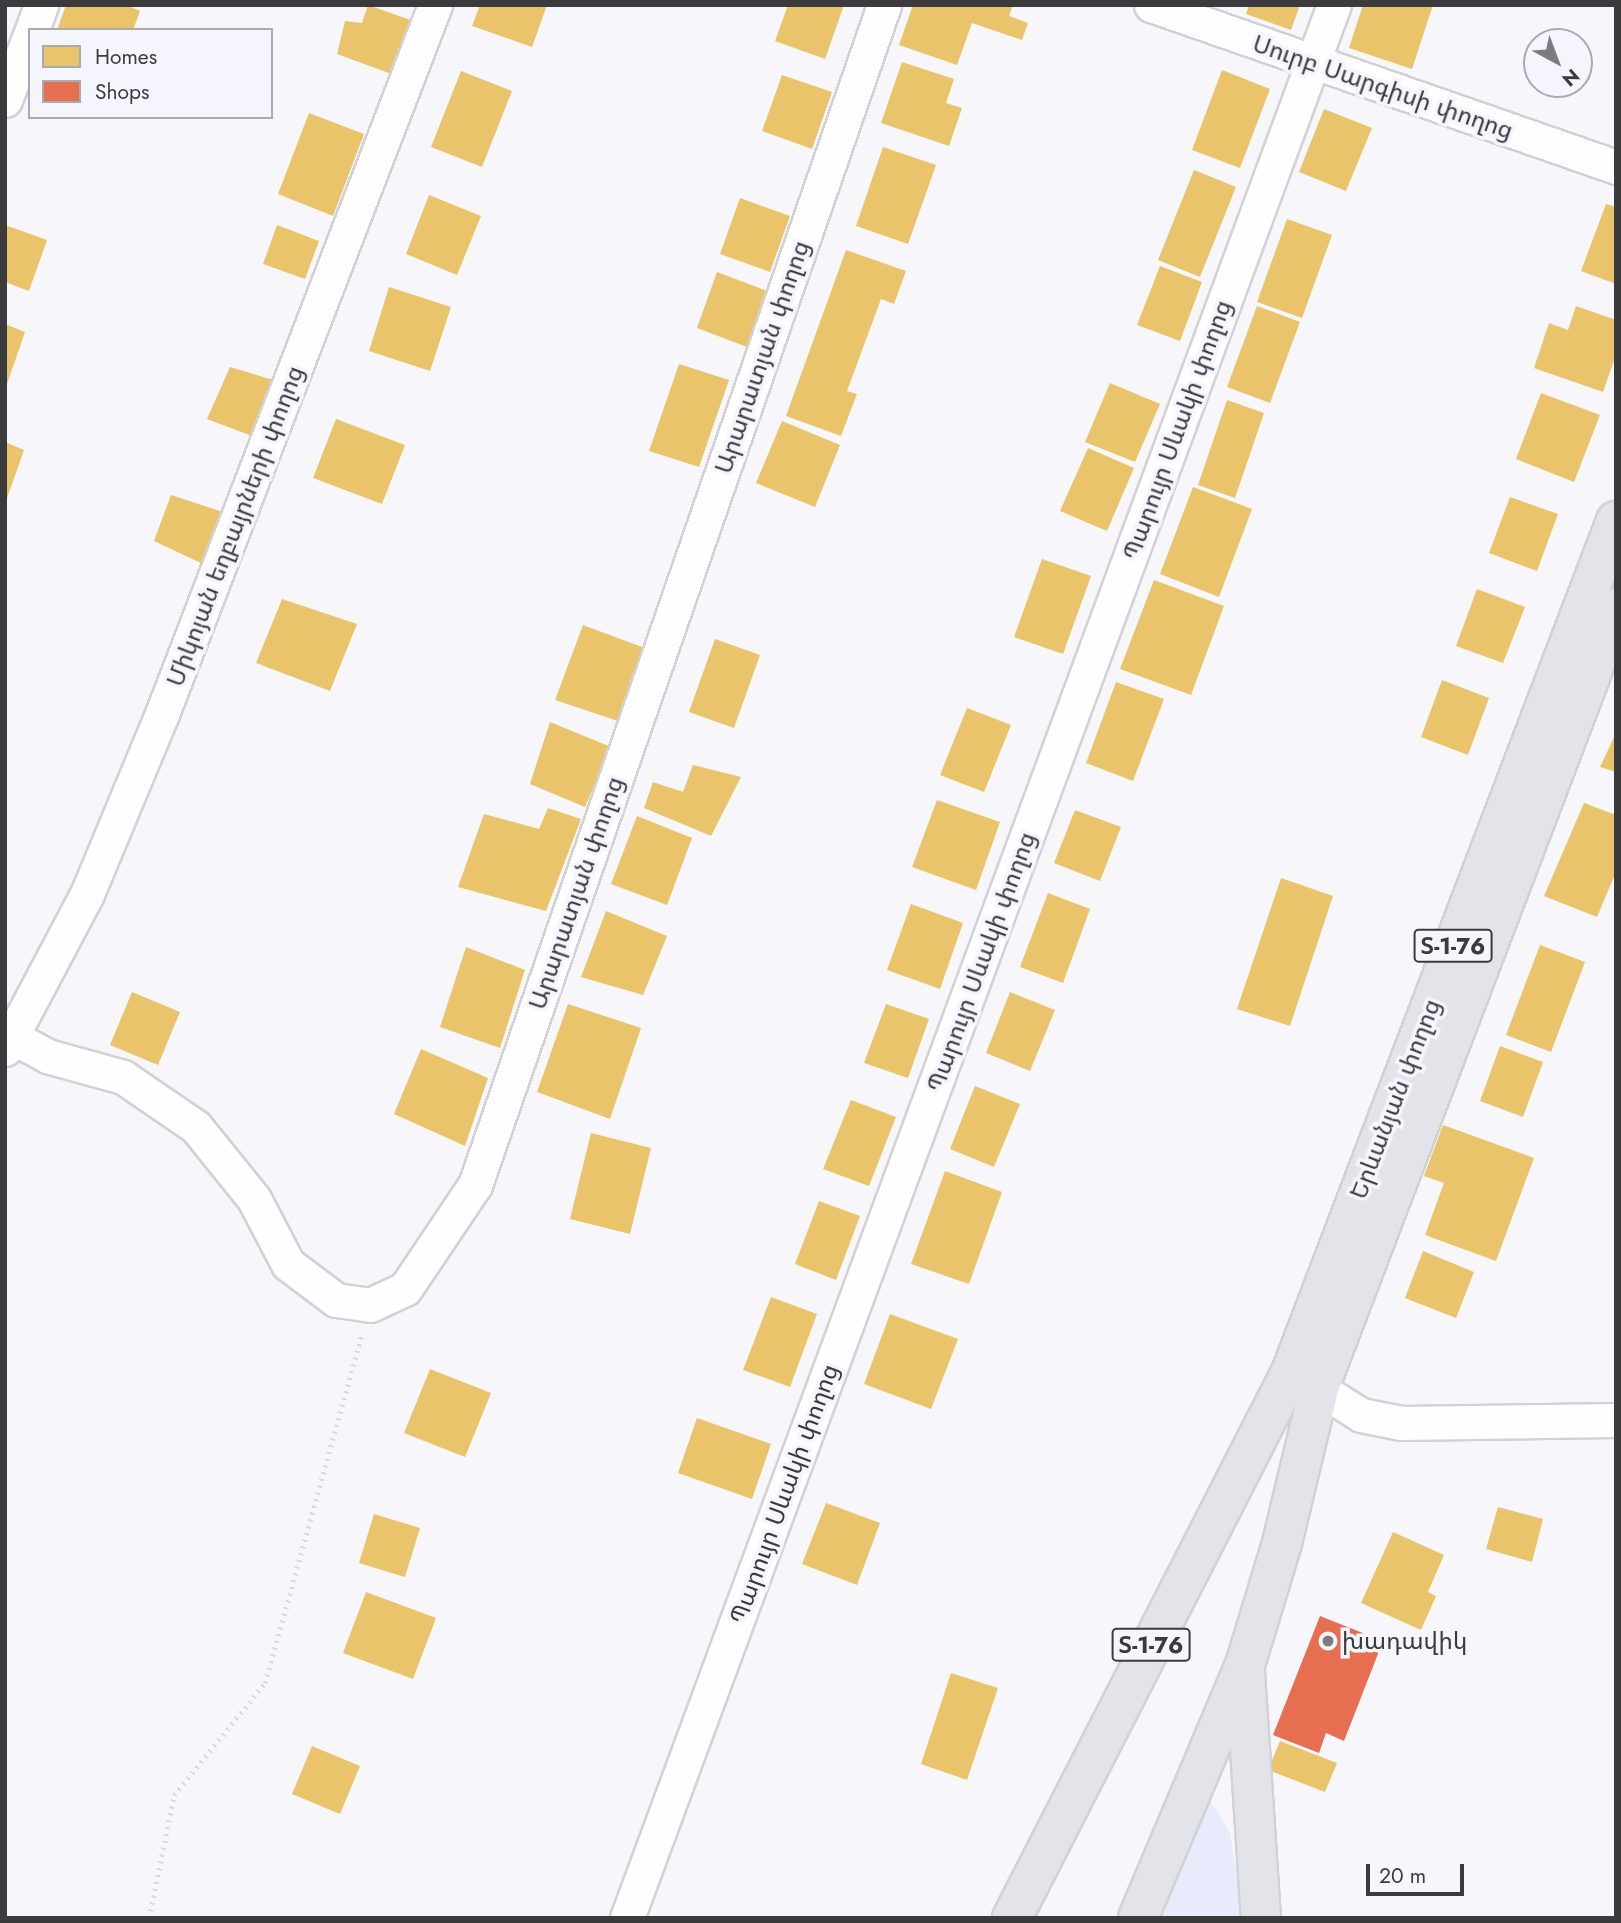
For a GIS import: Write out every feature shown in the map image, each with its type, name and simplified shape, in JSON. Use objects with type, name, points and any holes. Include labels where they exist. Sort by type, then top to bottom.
[{"type":"highway","name":"Երևանյան փողոց","points":[[1305,1379],[1616,520]]},
{"type":"highway","name":"Երևանյան փողոց","points":[[1305,1379],[1616,609]]},
{"type":"highway","name":"Տ-1-76","points":[[1138,1918],[1245,1665],[1282,1543],[1305,1379]]},
{"type":"highway","name":"Տ-1-76","points":[[1012,1918],[1305,1379]]},
{"type":"highway","points":[[1245,1665],[1261,1918]]},
{"type":"street","points":[[33,28],[41,5]]},
{"type":"street","name":"Միկոյան եղբայրների փողոց","points":[[9,1043],[87,894],[162,714],[435,5]]},
{"type":"street","name":"Արարատյան փողոց","points":[[370,1305],[405,1289],[475,1185],[884,5]]},
{"type":"street","name":"Սուրբ Սարգիսի փողոց","points":[[1152,5],[1312,64],[1616,167]]},
{"type":"street","name":"Պարույր Սևակի փողոց","points":[[627,1918],[1334,5]]},
{"type":"street","points":[[5,100],[28,40]]},
{"type":"street","points":[[9,1043],[123,1077],[197,1127],[254,1199],[288,1264],[336,1300],[370,1305]]},
{"type":"street","points":[[1305,1379],[1361,1415],[1401,1423],[1616,1420]]},
{"type":"path","points":[[149,1918],[174,1795],[265,1683],[370,1305]]},
{"type":"shaded area","points":[[1210,1800],[1230,1833],[1244,1918],[1160,1918]]},
{"type":"building: Homes","points":[[66,5],[126,5],[140,11],[134,28],[58,28]]},
{"type":"building: Homes","points":[[368,5],[419,23],[397,76],[337,54],[345,21],[362,23]]},
{"type":"building: Homes","points":[[480,5],[547,5],[532,47],[472,26]]},
{"type":"building: Homes","points":[[788,5],[844,5],[825,59],[775,41]]},
{"type":"building: Homes","points":[[913,5],[1013,5],[1009,16],[1028,23],[1022,40],[972,23],[957,65],[899,45]]},
{"type":"building: Homes","points":[[1249,5],[1300,5],[1291,30],[1246,14]]},
{"type":"building: Homes","points":[[1363,5],[1433,5],[1412,69],[1349,48]]},
{"type":"building: Homes","points":[[902,62],[954,79],[946,103],[962,108],[949,146],[881,123]]},
{"type":"building: Homes","points":[[1222,70],[1270,89],[1240,168],[1192,150]]},
{"type":"building: Homes","points":[[461,71],[512,91],[482,167],[431,147]]},
{"type":"building: Homes","points":[[782,75],[832,92],[812,149],[762,131]]},
{"type":"building: Homes","points":[[1324,109],[1372,128],[1346,191],[1299,172]]},
{"type":"building: Homes","points":[[309,113],[364,134],[333,216],[278,194]]},
{"type":"building: Homes","points":[[883,147],[936,165],[908,244],[856,226]]},
{"type":"building: Homes","points":[[1194,170],[1236,187],[1200,277],[1158,260]]},
{"type":"building: Homes","points":[[429,195],[481,216],[457,275],[406,254]]},
{"type":"building: Homes","points":[[740,198],[790,216],[770,272],[720,254]]},
{"type":"building: Homes","points":[[1606,204],[1616,207],[1616,284],[1581,271]]},
{"type":"building: Homes","points":[[1287,219],[1332,235],[1302,318],[1257,302]]},
{"type":"building: Homes","points":[[5,225],[47,240],[29,291],[5,282]]},
{"type":"building: Homes","points":[[277,225],[319,241],[305,279],[263,264]]},
{"type":"building: Homes","points":[[846,250],[906,271],[894,304],[881,299],[847,391],[857,394],[841,436],[786,416]]},
{"type":"building: Homes","points":[[1160,266],[1202,282],[1180,341],[1137,325]]},
{"type":"building: Homes","points":[[717,272],[767,291],[747,347],[697,328]]},
{"type":"building: Homes","points":[[389,287],[451,307],[430,371],[369,351]]},
{"type":"building: Homes","points":[[1257,306],[1300,322],[1270,403],[1227,387]]},
{"type":"building: Homes","points":[[1576,306],[1616,320],[1616,355],[1603,392],[1534,368],[1549,323],[1568,330]]},
{"type":"building: Homes","points":[[5,324],[25,332],[6,387],[5,387]]},
{"type":"building: Homes","points":[[679,364],[729,380],[699,467],[649,451]]},
{"type":"building: Homes","points":[[230,367],[280,382],[257,438],[207,419]]},
{"type":"building: Homes","points":[[1110,383],[1160,404],[1135,462],[1085,442]]},
{"type":"building: Homes","points":[[1541,393],[1600,415],[1574,482],[1516,459]]},
{"type":"building: Homes","points":[[1227,400],[1264,413],[1235,498],[1198,485]]},
{"type":"building: Homes","points":[[336,419],[405,445],[382,504],[313,478]]},
{"type":"building: Homes","points":[[782,421],[840,445],[815,507],[756,483]]},
{"type":"building: Homes","points":[[5,442],[24,450],[6,501],[5,501]]},
{"type":"building: Homes","points":[[1088,448],[1134,468],[1107,531],[1060,511]]},
{"type":"building: Homes","points":[[1193,487],[1252,509],[1219,597],[1160,574]]},
{"type":"building: Homes","points":[[171,495],[229,514],[205,565],[154,541]]},
{"type":"building: Homes","points":[[1510,497],[1558,514],[1537,571],[1489,553]]},
{"type":"building: Homes","points":[[1042,559],[1091,576],[1063,654],[1014,637]]},
{"type":"building: Homes","points":[[1154,580],[1224,606],[1191,695],[1120,669]]},
{"type":"building: Homes","points":[[1477,589],[1525,607],[1503,663],[1456,646]]},
{"type":"building: Homes","points":[[282,599],[357,624],[330,691],[256,663]]},
{"type":"building: Homes","points":[[583,625],[650,650],[624,723],[555,700]]},
{"type":"building: Homes","points":[[715,639],[760,655],[734,728],[689,712]]},
{"type":"building: Homes","points":[[1442,680],[1489,698],[1468,755],[1421,737]]},
{"type":"building: Homes","points":[[1116,682],[1164,699],[1133,781],[1086,763]]},
{"type":"building: Homes","points":[[967,708],[1011,725],[984,792],[940,775]]},
{"type":"building: Homes","points":[[550,722],[611,747],[585,807],[530,784]]},
{"type":"building: Homes","points":[[1616,733],[1616,772],[1600,767]]},
{"type":"building: Homes","points":[[693,765],[741,777],[711,836],[644,808],[653,782],[683,792]]},
{"type":"building: Homes","points":[[937,800],[1000,822],[976,890],[912,867]]},
{"type":"building: Homes","points":[[1584,803],[1616,815],[1616,872],[1597,917],[1544,896]]},
{"type":"building: Homes","points":[[548,808],[581,819],[546,911],[458,887],[484,814],[539,829]]},
{"type":"building: Homes","points":[[1075,810],[1121,827],[1100,881],[1054,863]]},
{"type":"building: Homes","points":[[637,816],[692,838],[667,905],[611,884]]},
{"type":"building: Homes","points":[[1281,878],[1333,896],[1290,1026],[1237,1009]]},
{"type":"building: Homes","points":[[1048,893],[1090,909],[1063,983],[1020,967]]},
{"type":"building: Homes","points":[[911,904],[963,923],[940,989],[887,970]]},
{"type":"building: Homes","points":[[606,911],[667,936],[643,995],[581,977]]},
{"type":"building: Homes","points":[[1540,945],[1585,962],[1551,1052],[1506,1035]]},
{"type":"building: Homes","points":[[466,947],[525,970],[500,1048],[440,1027]]},
{"type":"building: Homes","points":[[132,992],[180,1012],[158,1065],[110,1045]]},
{"type":"building: Homes","points":[[1010,992],[1055,1010],[1030,1071],[986,1053]]},
{"type":"building: Homes","points":[[568,1004],[641,1028],[610,1119],[537,1092]]},
{"type":"building: Homes","points":[[886,1004],[929,1019],[908,1078],[864,1063]]},
{"type":"building: Homes","points":[[1500,1046],[1543,1062],[1523,1117],[1480,1101]]},
{"type":"building: Homes","points":[[421,1049],[488,1078],[465,1146],[394,1114]]},
{"type":"building: Homes","points":[[975,1086],[1020,1104],[994,1167],[950,1149]]},
{"type":"building: Homes","points":[[851,1100],[896,1117],[869,1186],[823,1169]]},
{"type":"building: Homes","points":[[1443,1125],[1534,1158],[1496,1261],[1425,1235],[1444,1183],[1424,1176]]},
{"type":"building: Homes","points":[[591,1133],[651,1148],[630,1234],[570,1219]]},
{"type":"building: Homes","points":[[945,1171],[1002,1192],[969,1284],[911,1264]]},
{"type":"building: Homes","points":[[819,1201],[860,1216],[836,1280],[795,1264]]},
{"type":"building: Homes","points":[[1423,1251],[1474,1272],[1456,1318],[1405,1298]]},
{"type":"building: Homes","points":[[771,1297],[817,1314],[790,1387],[743,1370]]},
{"type":"building: Homes","points":[[890,1314],[958,1339],[931,1409],[864,1384]]},
{"type":"building: Homes","points":[[430,1369],[491,1393],[465,1457],[404,1433]]},
{"type":"building: Homes","points":[[697,1418],[771,1444],[752,1499],[678,1473]]},
{"type":"building: Homes","points":[[826,1503],[880,1523],[857,1585],[802,1564]]},
{"type":"building: Homes","points":[[1498,1507],[1543,1519],[1532,1562],[1486,1549]]},
{"type":"building: Homes","points":[[374,1514],[420,1528],[405,1577],[359,1563]]},
{"type":"building: Homes","points":[[1393,1532],[1444,1555],[1428,1592],[1436,1596],[1421,1630],[1361,1603]]},
{"type":"building: Homes","points":[[366,1592],[436,1618],[413,1679],[343,1653]]},
{"type":"building: Homes","points":[[951,1673],[998,1688],[967,1780],[921,1764]]},
{"type":"building: Homes","points":[[1280,1741],[1337,1763],[1325,1792],[1268,1770]]},
{"type":"building: Homes","points":[[312,1746],[360,1766],[340,1814],[292,1794]]},
{"type":"building: Shops","points":[[1320,1616],[1383,1641],[1344,1741],[1326,1733],[1319,1753],[1273,1735]]},
{"type":"place","name":"խադավիկ","points":[[1328,1641]]}]
